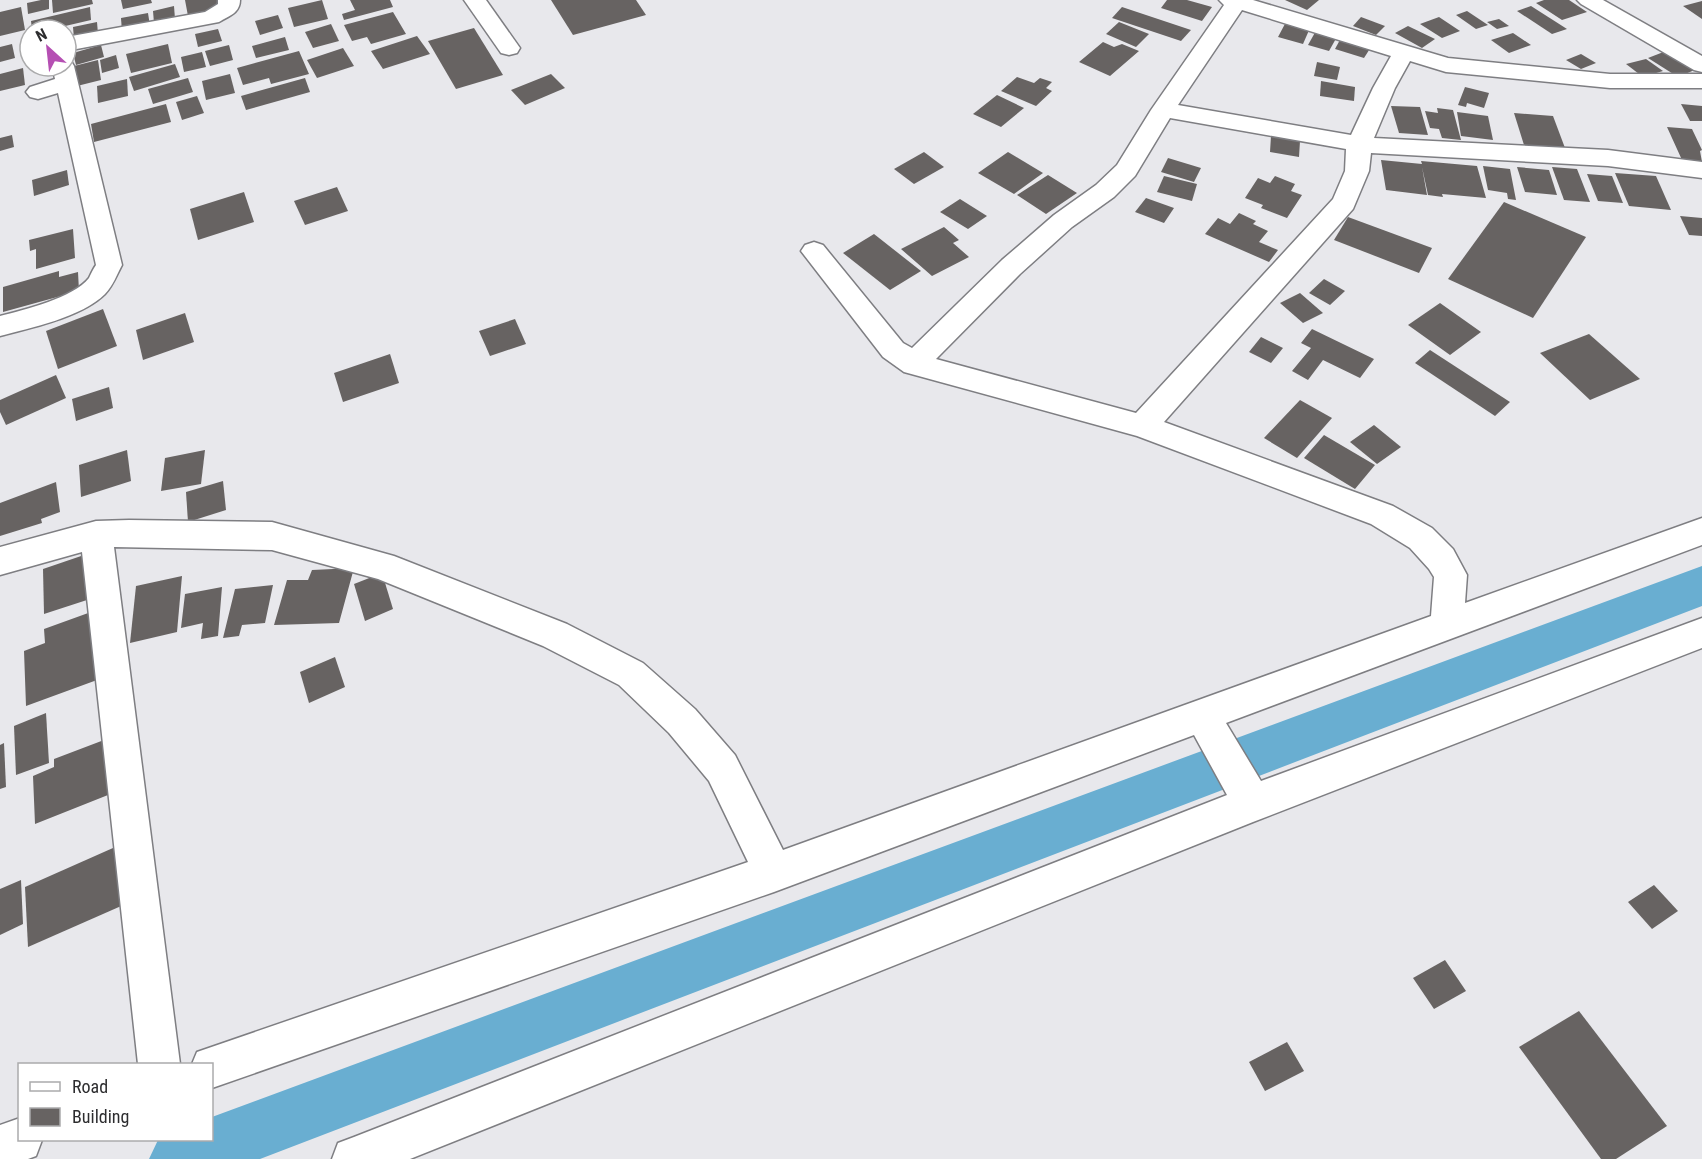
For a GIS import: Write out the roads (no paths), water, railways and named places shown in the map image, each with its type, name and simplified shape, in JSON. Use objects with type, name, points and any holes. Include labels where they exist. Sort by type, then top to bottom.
[{"type":"street","points":[[78,42],[212,17],[229,7],[229,0]]},
{"type":"street","points":[[475,0],[509,48]]},
{"type":"street","points":[[1588,0],[1702,65]]},
{"type":"street","points":[[914,364],[1040,241],[1106,191],[1138,153],[1163,110],[1234,1],[1404,53],[1457,66],[1610,81],[1702,81]]},
{"type":"street","points":[[1142,426],[1344,203],[1356,171],[1359,144],[1384,88],[1404,53]]},
{"type":"street","points":[[38,92],[60,78]]},
{"type":"street","points":[[0,326],[31,318],[73,300],[96,286],[109,265],[66,78]]},
{"type":"street","points":[[1163,110],[1359,144],[1608,158],[1702,171]]},
{"type":"street","points":[[814,251],[893,350],[914,364],[1142,426],[1382,515],[1421,538],[1441,559],[1450,575],[1447,625]]},
{"type":"street","points":[[213,1067],[1207,725],[1447,625],[1702,531]]},
{"type":"street","points":[[0,561],[96,535],[129,533],[272,536],[382,566],[555,635],[631,674],[682,721],[722,768],[774,873]]},
{"type":"street","points":[[96,535],[159,1063]]},
{"type":"street","points":[[354,1159],[1248,793],[1702,633]]},
{"type":"street","points":[[1207,725],[1248,793]]},
{"type":"street","points":[[0,1147],[18,1141]]},
{"type":"waterway","points":[[180,1159],[1702,586]]}]
